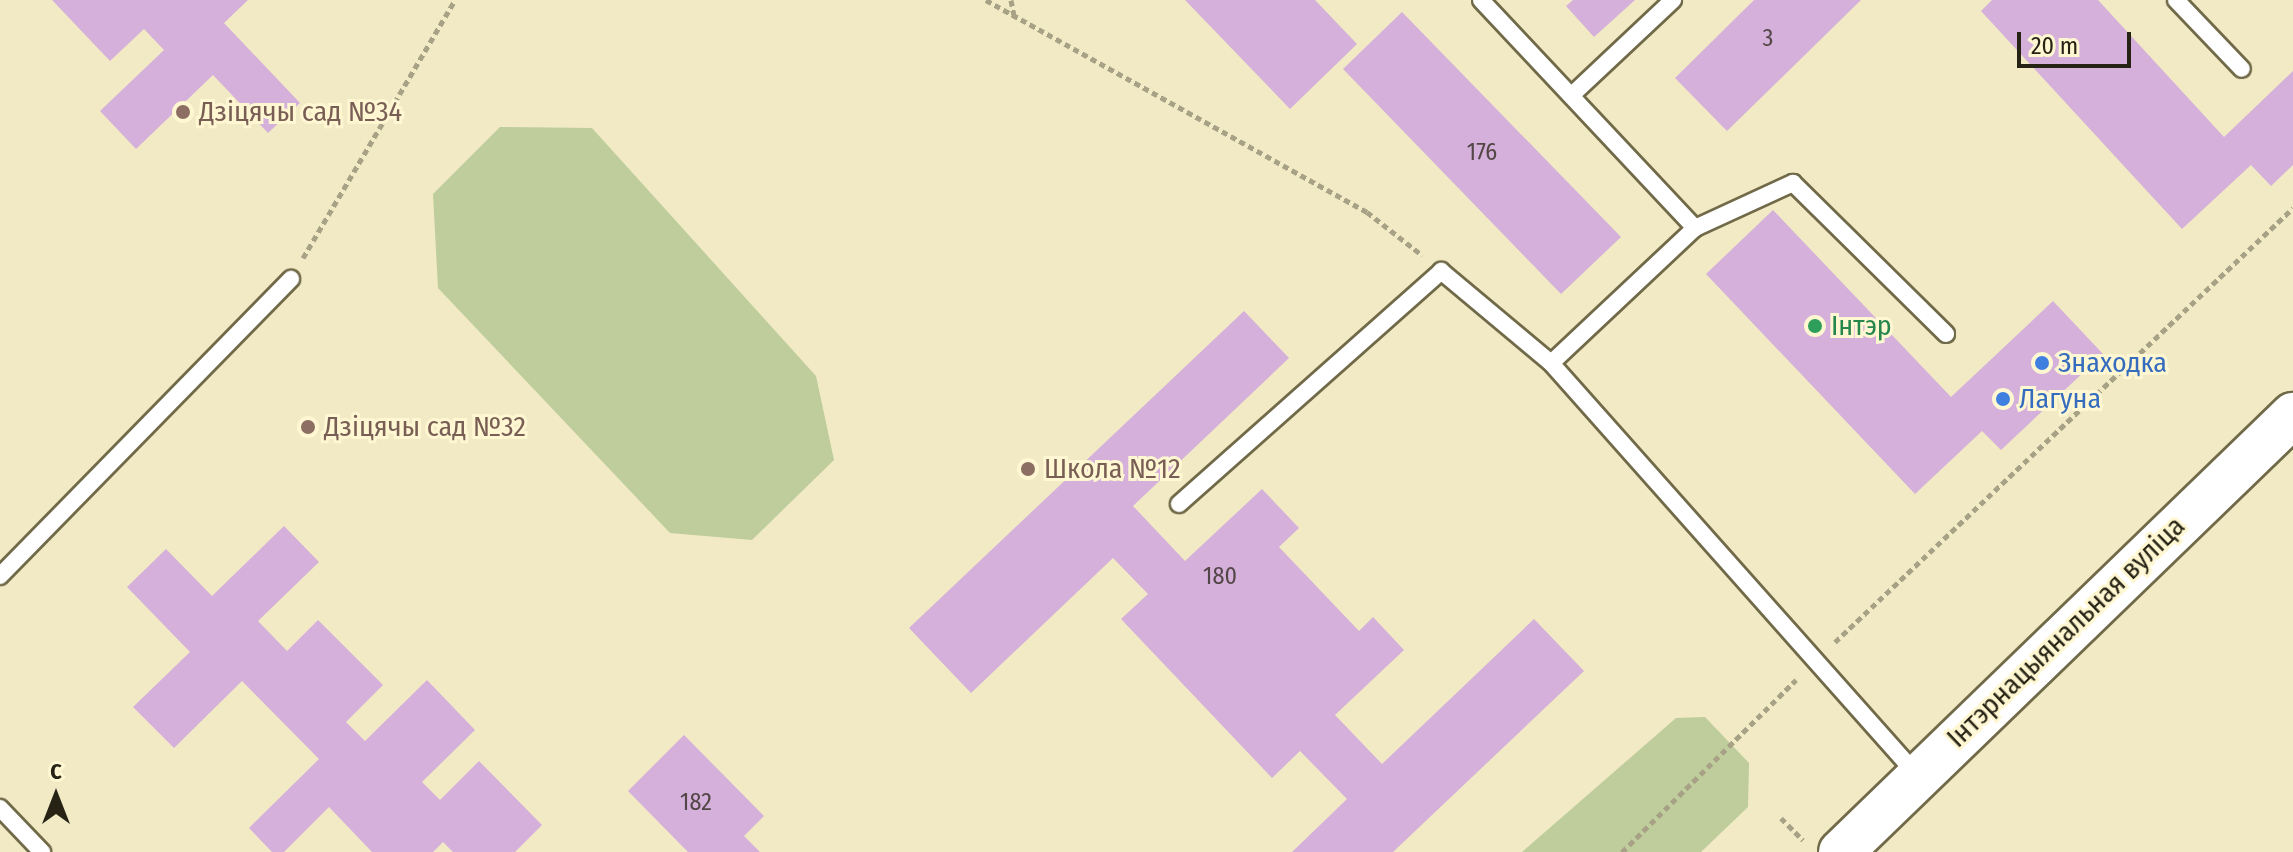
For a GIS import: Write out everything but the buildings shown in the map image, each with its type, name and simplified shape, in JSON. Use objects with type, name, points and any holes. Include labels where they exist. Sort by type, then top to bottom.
[{"type":"main road","name":"Інтэрнацыянальная вуліца","points":[[1841,852],[1917,775],[2293,415]]},
{"type":"lane","points":[[1481,0],[1574,93],[1695,228]]},
{"type":"lane","points":[[1574,93],[1673,0]]},
{"type":"lane","points":[[2176,0],[2242,69]]},
{"type":"lane","points":[[1551,363],[1695,228],[1793,183],[1946,334]]},
{"type":"lane","points":[[1179,504],[1441,271],[1551,363],[1917,775]]},
{"type":"lane","points":[[0,576],[291,279]]},
{"type":"lane","points":[[0,808],[42,852]]},
{"type":"path","points":[[291,279],[455,0]]},
{"type":"path","points":[[986,0],[1367,212],[1441,271]]},
{"type":"path","points":[[1011,0],[1014,16]]},
{"type":"path","points":[[1622,852],[1815,662],[2293,208]]},
{"type":"path","points":[[1781,818],[1815,852]]},
{"type":"green space","points":[[500,127],[592,128],[816,376],[834,460],[752,540],[670,533],[438,288],[433,194]]},
{"type":"green space","points":[[1705,717],[1749,763],[1748,807],[1701,852],[1522,852],[1676,718]]},
{"type":"place","name":"Дзіцячы сад №34","points":[[183,112]]},
{"type":"place","name":"Інтэр","points":[[1815,326]]},
{"type":"place","name":"Знаходка","points":[[2042,363]]},
{"type":"place","name":"Лагуна","points":[[2003,399]]},
{"type":"place","name":"Дзіцячы сад №32","points":[[308,427]]},
{"type":"place","name":"Школа №12","points":[[1028,469]]}]
